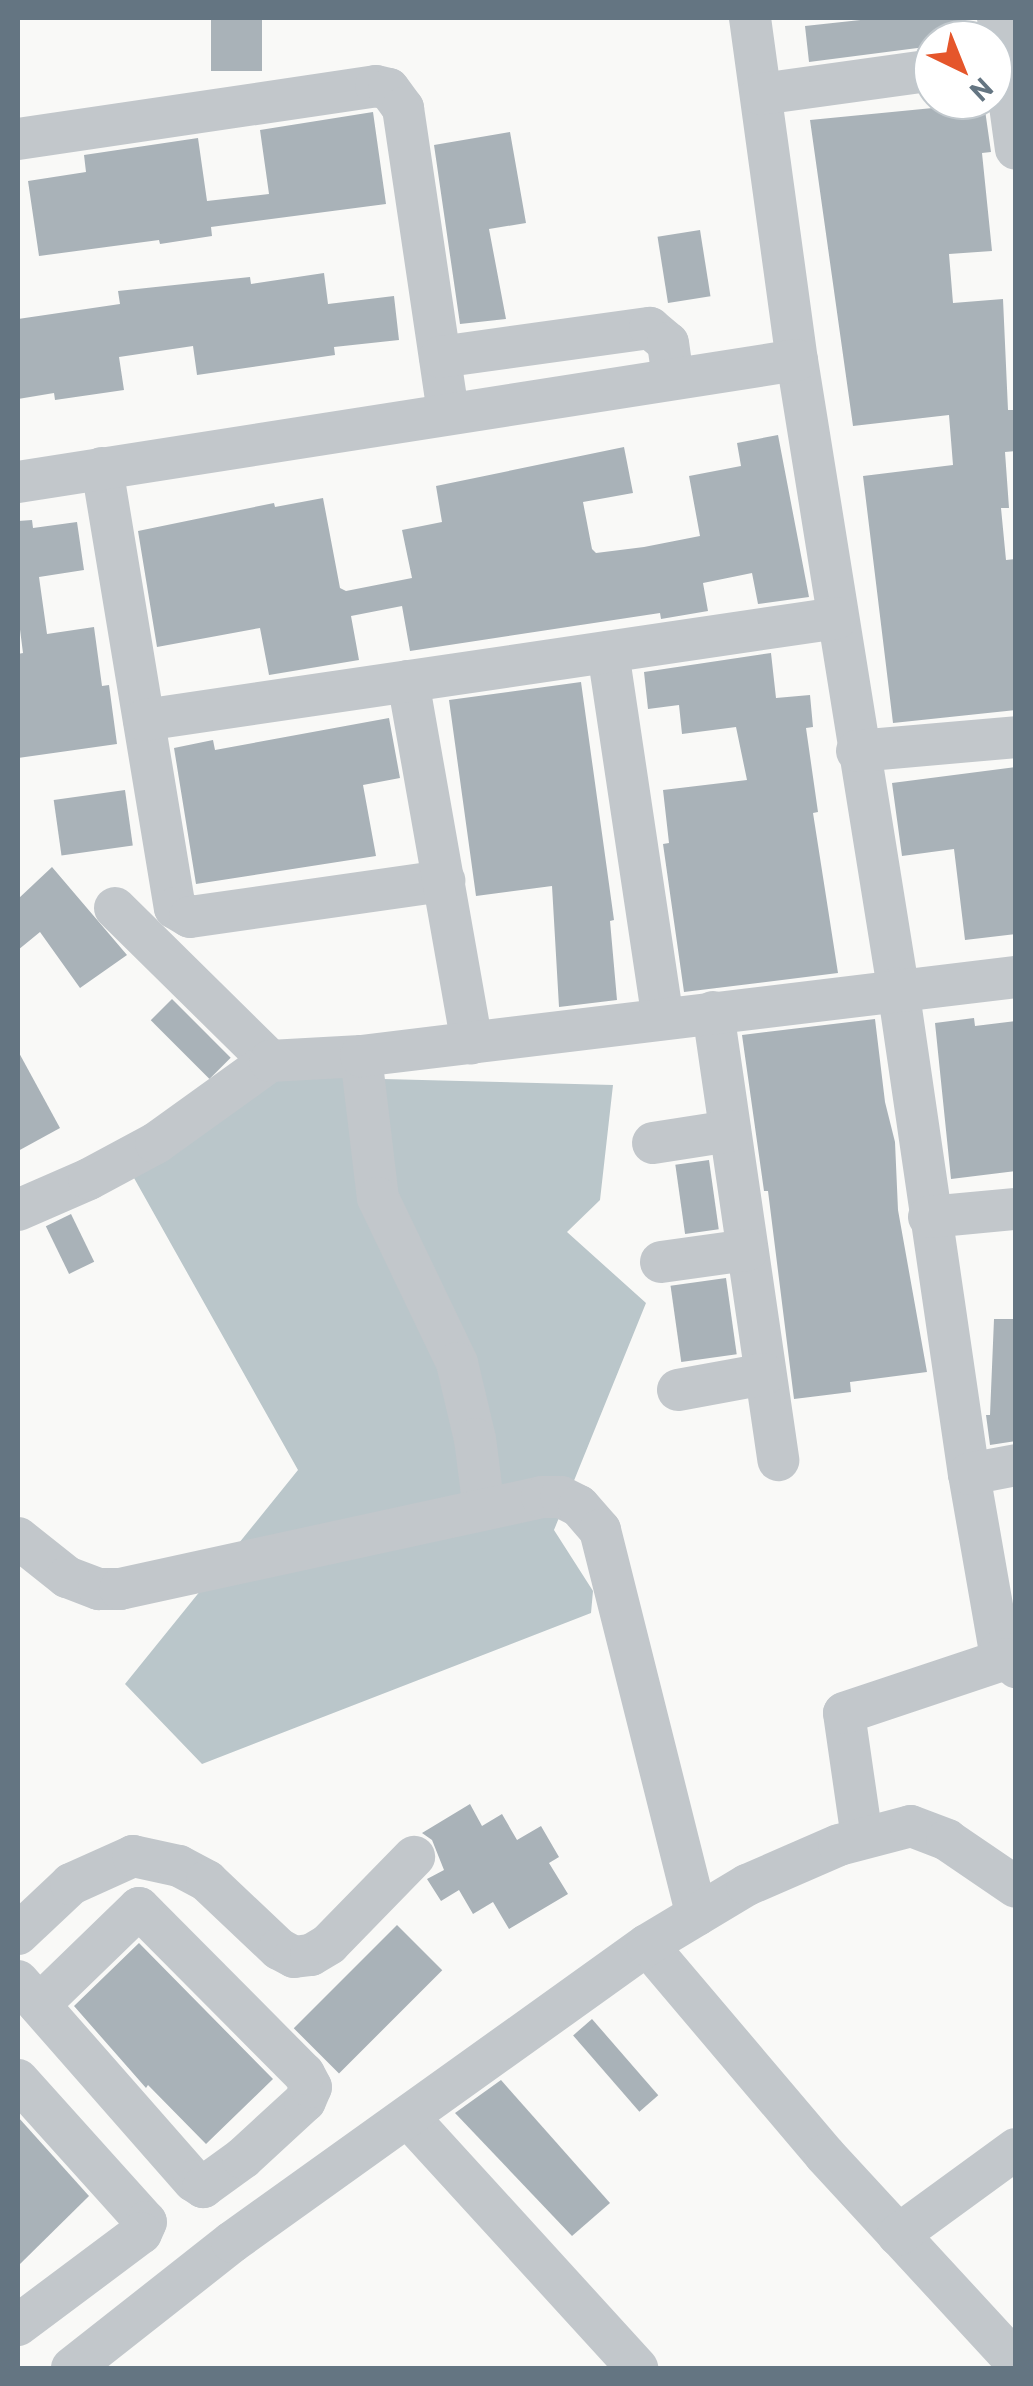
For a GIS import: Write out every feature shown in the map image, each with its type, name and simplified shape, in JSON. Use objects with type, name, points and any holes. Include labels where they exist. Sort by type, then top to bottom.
[{"type":"street","points":[[750,18],[797,360],[898,988],[968,1474],[1000,1652],[1010,1663],[844,1712],[862,1838]]},
{"type":"street","points":[[760,94],[913,73]]},
{"type":"street","points":[[18,139],[376,86],[389,89],[403,108],[448,414]]},
{"type":"street","points":[[1012,120],[1016,149]]},
{"type":"street","points":[[440,356],[650,328],[668,343],[673,379]]},
{"type":"street","points":[[18,482],[797,360]]},
{"type":"street","points":[[102,468],[172,901],[182,915]]},
{"type":"street","points":[[144,720],[837,618]]},
{"type":"street","points":[[608,652],[663,1018]]},
{"type":"street","points":[[408,681],[472,1043]]},
{"type":"street","points":[[857,750],[1016,737]]},
{"type":"street","points":[[182,915],[444,880]]},
{"type":"street","points":[[115,908],[270,1061]]},
{"type":"street","points":[[160,952],[182,915]]},
{"type":"street","points":[[18,1210],[90,1180],[156,1143],[270,1061],[361,1056],[898,988],[1016,977]]},
{"type":"street","points":[[712,1012],[778,1460]]},
{"type":"street","points":[[361,1056],[378,1198],[460,1373],[484,1509]]},
{"type":"street","points":[[652,1143],[730,1130]]},
{"type":"street","points":[[930,1218],[1016,1209]]},
{"type":"street","points":[[662,1262],[747,1250]]},
{"type":"street","points":[[678,1390],[766,1374]]},
{"type":"street","points":[[968,1474],[1016,1466]]},
{"type":"street","points":[[18,1538],[67,1577],[99,1590],[120,1589],[484,1509],[562,1496],[592,1516],[600,1530],[697,1915]]},
{"type":"street","points":[[72,2368],[232,2242],[647,1944],[796,1862],[891,1828],[930,1830],[1016,1886]]},
{"type":"street","points":[[18,1934],[71,1884],[132,1856],[179,1866],[207,1881],[279,1949],[294,1957],[311,1955],[328,1944],[414,1857]]},
{"type":"street","points":[[138,1908],[304,2074],[311,2087],[306,2100],[243,2158],[204,2187],[28,1993],[138,1908]]},
{"type":"street","points":[[647,1944],[898,2235],[1016,2362]]},
{"type":"street","points":[[18,2080],[146,2222],[142,2233],[19,2322]]},
{"type":"street","points":[[408,2117],[637,2368]]},
{"type":"street","points":[[898,2235],[1016,2149]]},
{"type":"shaded area","points":[[266,1076],[613,1085],[600,1200],[567,1232],[646,1303],[554,1530],[593,1591],[591,1613],[202,1764],[125,1684],[298,1470],[134,1178]]},
{"type":"building","points":[[211,18],[262,18],[262,71],[211,71]]},
{"type":"building","points":[[879,18],[965,20],[913,20],[913,49],[809,62],[805,26]]},
{"type":"building","points":[[913,110],[913,120],[986,120],[991,152],[982,153],[992,251],[949,254],[953,303],[1003,299],[1008,410],[1016,410],[1016,451],[1005,452],[1009,508],[1001,508],[1006,560],[1016,559],[1016,710],[893,723],[863,476],[953,465],[949,415],[853,426],[810,120]]},
{"type":"building","points":[[373,112],[386,204],[211,227],[212,236],[160,244],[159,240],[39,256],[28,181],[86,172],[84,155],[198,138],[207,201],[269,194],[260,130]]},
{"type":"building","points":[[510,132],[526,223],[489,229],[506,319],[460,324],[434,145]]},
{"type":"building","points":[[700,230],[710,296],[668,303],[658,237]]},
{"type":"building","points":[[324,273],[328,304],[394,296],[399,340],[334,347],[335,355],[197,375],[193,346],[119,357],[124,390],[55,400],[54,393],[18,399],[18,319],[120,304],[118,291],[250,277],[251,284]]},
{"type":"building","points":[[778,435],[809,597],[758,604],[752,573],[703,583],[708,611],[661,619],[660,613],[410,651],[402,606],[351,616],[359,660],[269,675],[260,628],[157,647],[138,531],[274,503],[275,507],[323,498],[340,588],[346,591],[412,578],[402,530],[442,522],[436,486],[624,447],[633,493],[583,502],[592,549],[596,553],[644,547],[700,536],[689,476],[741,466],[737,443]]},
{"type":"building","points":[[32,520],[33,528],[77,522],[84,570],[39,577],[47,634],[94,627],[102,686],[109,685],[117,744],[18,758],[18,654],[23,653],[18,614],[18,521]]},
{"type":"building","points":[[771,653],[776,698],[810,695],[813,727],[806,728],[818,812],[813,813],[838,973],[684,992],[663,844],[669,843],[663,790],[747,780],[736,727],[682,734],[679,705],[648,709],[644,672]]},
{"type":"building","points":[[581,682],[614,920],[610,921],[617,1000],[559,1007],[552,886],[476,896],[449,700]]},
{"type":"building","points":[[389,718],[400,778],[363,785],[376,856],[196,884],[174,748],[213,740],[215,750]]},
{"type":"building","points":[[1016,767],[1016,934],[965,940],[954,849],[902,856],[892,783]]},
{"type":"building","points":[[125,790],[133,845],[61,855],[54,800]]},
{"type":"building","points":[[52,867],[127,955],[80,988],[40,932],[18,950],[18,899]]},
{"type":"building","points":[[172,999],[231,1058],[209,1079],[151,1020]]},
{"type":"building","points":[[974,1018],[975,1026],[1016,1021],[1016,1171],[951,1179],[935,1023]]},
{"type":"building","points":[[875,1019],[885,1102],[895,1142],[898,1210],[927,1372],[850,1382],[851,1392],[794,1399],[768,1191],[764,1191],[742,1035]]},
{"type":"building","points":[[18,1051],[60,1128],[18,1151]]},
{"type":"building","points":[[709,1160],[719,1229],[685,1234],[675,1165]]},
{"type":"building","points":[[71,1214],[94,1262],[69,1274],[46,1226]]},
{"type":"building","points":[[726,1278],[737,1354],[681,1362],[671,1286]]},
{"type":"building","points":[[994,1319],[1016,1319],[1016,1441],[990,1445],[986,1415],[990,1415]]},
{"type":"building","points":[[470,1804],[482,1826],[502,1814],[517,1840],[541,1826],[559,1857],[549,1863],[568,1894],[509,1929],[493,1902],[473,1914],[459,1890],[441,1901],[427,1879],[444,1870],[432,1840],[422,1833]]},
{"type":"building","points":[[397,1925],[442,1970],[339,2073],[294,2028]]},
{"type":"building","points":[[139,1943],[273,2079],[206,2144],[148,2085],[146,2088],[74,2006]]},
{"type":"building","points":[[592,2019],[658,2095],[639,2112],[573,2035]]},
{"type":"building","points":[[501,2080],[610,2203],[572,2236],[455,2113]]},
{"type":"building","points":[[18,2117],[89,2196],[18,2266]]}]
